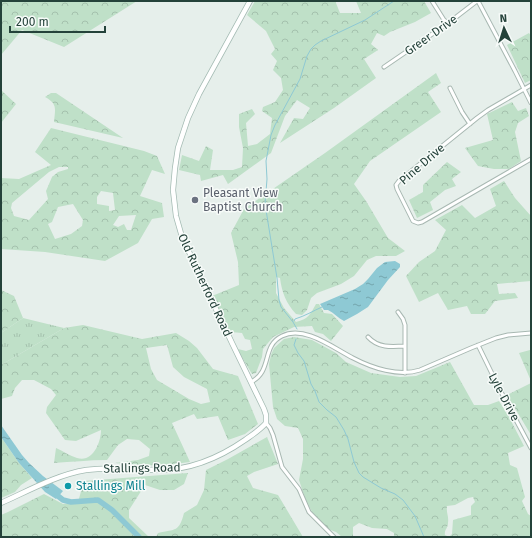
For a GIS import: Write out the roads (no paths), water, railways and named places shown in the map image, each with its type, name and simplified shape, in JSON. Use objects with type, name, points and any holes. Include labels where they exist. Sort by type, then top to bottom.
[{"type":"street","name":"Old Rutherford Road","points":[[250,1],[199,94],[188,118],[178,148],[173,188],[176,216],[182,237],[266,412],[266,423]]},
{"type":"street","points":[[432,1],[444,20],[447,22]]},
{"type":"street","points":[[478,1],[531,103]]},
{"type":"street","name":"Greer Drive","points":[[384,67],[478,1]]},
{"type":"street","name":"Pine Drive","points":[[531,85],[488,110],[396,185],[415,222],[418,223],[531,159]]},
{"type":"street","points":[[450,88],[470,124]]},
{"type":"street","points":[[398,312],[403,318],[405,325],[405,373]]},
{"type":"street","points":[[251,382],[258,379],[262,373],[267,356],[273,344],[281,337],[293,334],[306,335],[318,339],[372,366],[405,373],[420,370],[496,338],[508,335],[531,333]]},
{"type":"street","points":[[368,336],[372,341],[381,346],[405,346]]},
{"type":"street","name":"Lyle Drive","points":[[478,345],[531,448]]},
{"type":"street","points":[[266,423],[273,435],[282,467],[299,489],[309,512],[334,537]]},
{"type":"street","name":"Stallings Road","points":[[1,503],[56,478],[88,469],[119,468],[160,470],[176,469],[194,465],[209,460],[234,447],[259,430],[266,423]]},
{"type":"water","points":[[395,261],[400,264],[400,267],[388,280],[368,307],[357,314],[344,321],[328,310],[324,310],[320,304],[355,289],[363,284],[377,268],[385,262]]},
{"type":"water","points":[[1,425],[29,463],[63,491],[56,499],[45,492],[19,463],[1,437]]},
{"type":"waterway","points":[[297,329],[281,307],[279,300],[265,204],[267,179],[266,161],[271,135],[300,79],[307,56],[311,49],[321,41],[365,20],[394,1]]},
{"type":"waterway","points":[[294,321],[295,319],[322,307]]},
{"type":"waterway","points":[[296,339],[294,345],[304,361],[311,384],[319,402],[336,417],[344,430],[359,473],[363,477],[381,488],[395,494],[403,500],[415,516],[424,537]]},
{"type":"waterway","points":[[53,492],[63,500],[71,502],[98,500],[112,510],[139,537]]},
{"type":"place","name":"Pleasant View Baptist Church","points":[[195,200]]},
{"type":"place","name":"Stallings Mill","points":[[68,486]]}]
